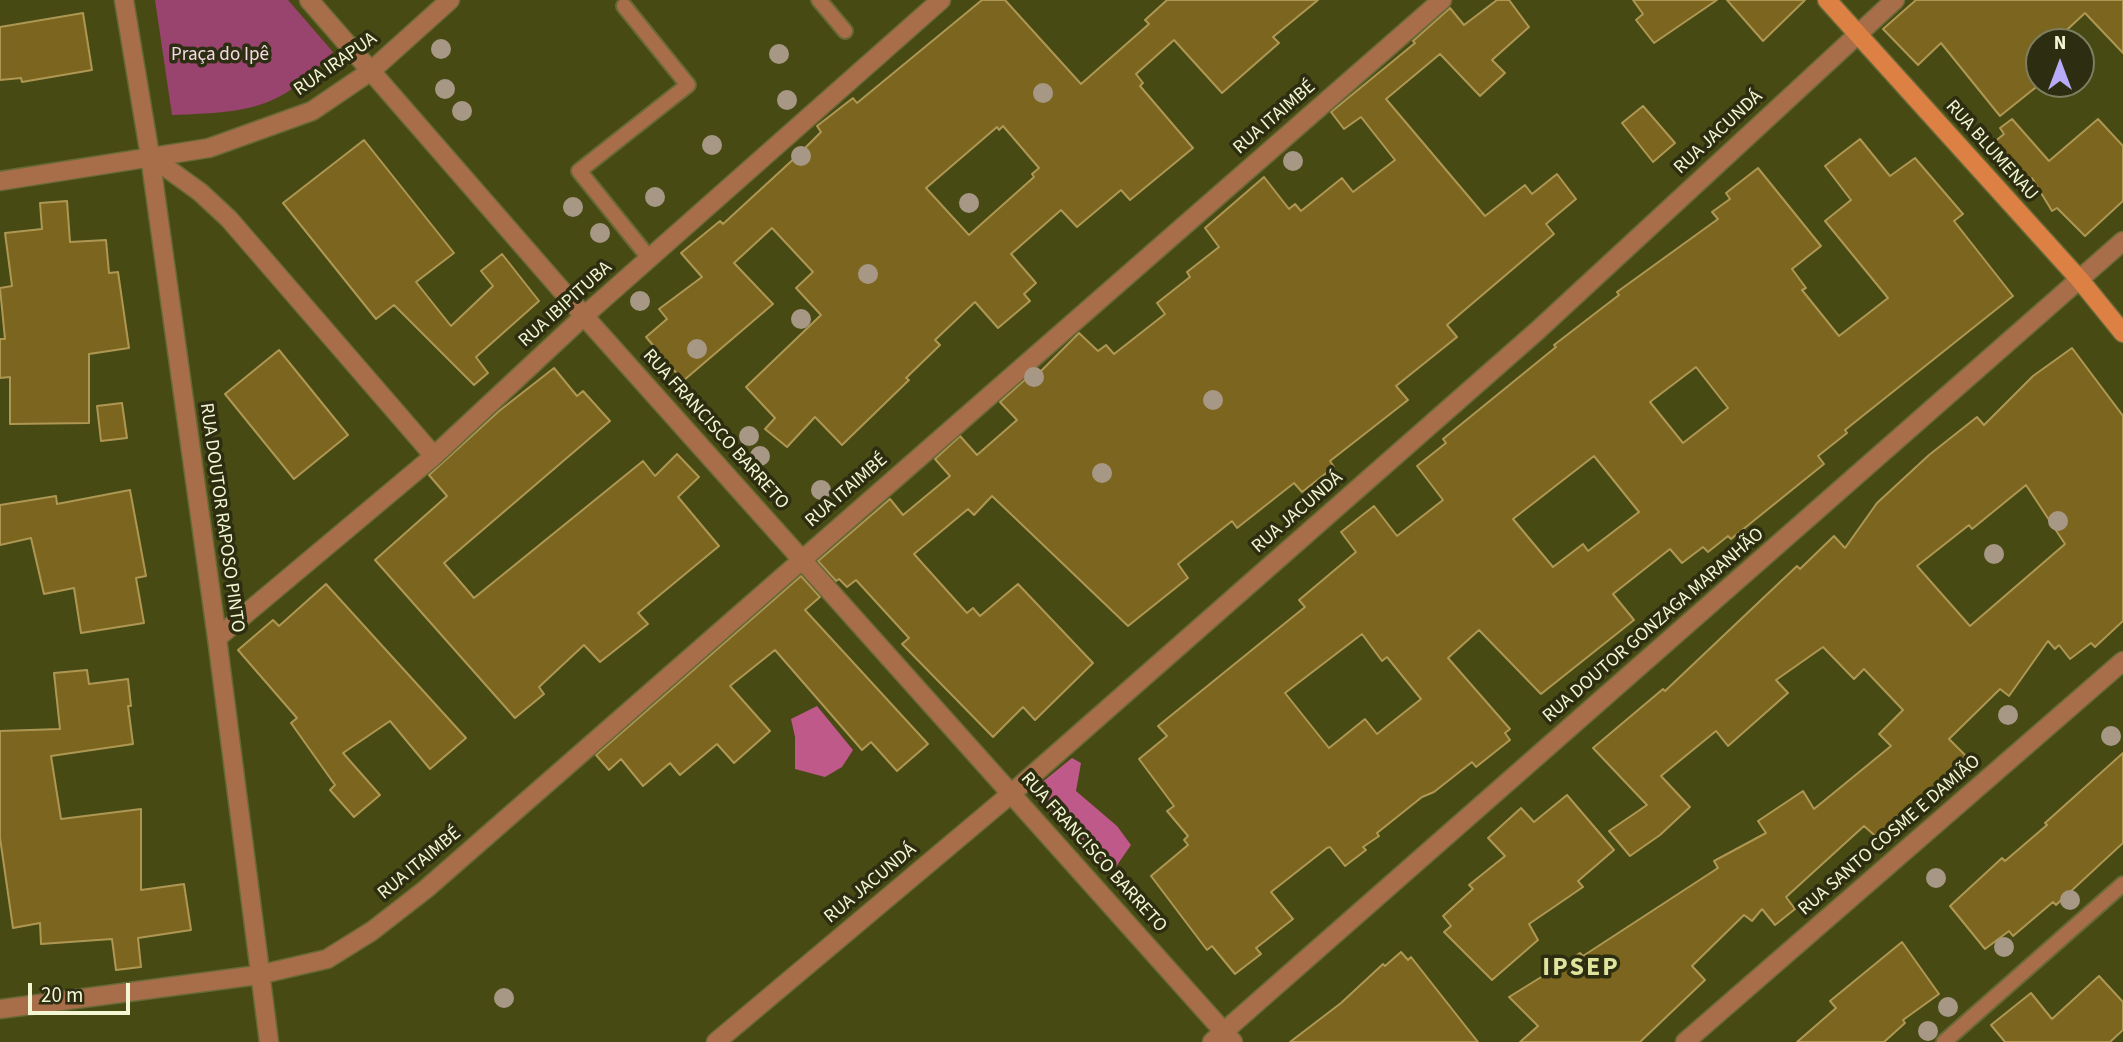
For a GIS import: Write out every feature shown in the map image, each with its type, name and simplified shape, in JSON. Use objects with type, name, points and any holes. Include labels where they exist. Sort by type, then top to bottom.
[{"type":"main road","name":"RUA BLUMENAU","points":[[1827,0],[2080,280],[2123,333]]},
{"type":"street","name":"RUA DOUTOR RAPOSO PINTO","points":[[124,0],[150,156],[217,638],[258,975],[269,1042]]},
{"type":"street","name":"RUA FRANCISCO BARRETO","points":[[309,0],[584,316],[1012,793],[1223,1039]]},
{"type":"street","name":"RUA IRAPUA","points":[[0,181],[209,148],[312,111],[371,71],[450,0]]},
{"type":"street","name":"RUA IBIPITUBA","points":[[217,638],[435,456],[584,316],[941,0]]},
{"type":"street","name":"RUA ITAIMBÉ","points":[[0,1009],[258,975],[327,959],[372,931],[436,879],[1442,0]]},
{"type":"street","name":"RUA JACUNDÁ","points":[[716,1042],[1012,793],[1537,331],[1895,0]]},
{"type":"street","points":[[150,156],[201,192],[229,219],[435,456]]},
{"type":"street","name":"RUA DOUTOR GONZAGA MARANHÃO","points":[[1223,1039],[2123,241]]},
{"type":"street","name":"RUA SANTO COSME E DAMIÃO","points":[[1685,1042],[2123,661]]},
{"type":"lane","points":[[819,0],[845,31]]},
{"type":"lane","points":[[624,6],[688,85],[579,171],[650,259]]},
{"type":"lane","points":[[1944,1042],[2123,884]]},
{"type":"green space","name":"Praça do Ipê","points":[[155,0],[288,0],[333,52],[296,86],[261,104],[222,112],[172,115]]},
{"type":"shaded area","points":[[817,706],[853,750],[842,767],[825,777],[795,769],[795,737],[791,719]]},
{"type":"shaded area","points":[[1072,758],[1081,763],[1076,791],[1117,826],[1131,845],[1113,871],[1030,792]]},
{"type":"building","points":[[982,0],[1005,0],[1081,84],[1149,24],[1145,20],[1167,0],[1318,0],[1273,37],[1279,43],[1222,93],[1174,40],[1136,74],[1143,83],[1140,86],[1193,148],[1130,200],[1121,190],[1077,227],[1061,210],[1011,254],[1036,283],[1024,294],[1030,301],[998,328],[975,302],[935,340],[940,345],[906,378],[909,380],[842,445],[815,417],[787,447],[765,429],[775,418],[746,387],[821,315],[796,288],[813,272],[772,228],[734,263],[773,304],[683,381],[646,337],[667,319],[659,309],[702,277],[681,253],[720,221],[723,224],[798,155],[821,132],[817,126],[853,98],[857,103]],"holes":[[[1003,126],[1039,168],[1032,174],[1034,177],[969,235],[926,188],[997,127],[999,130]]]},
{"type":"building","points":[[1497,0],[1509,0],[1529,27],[1492,60],[1505,73],[1480,96],[1440,54],[1386,99],[1485,216],[1525,185],[1532,194],[1557,174],[1576,199],[1546,224],[1554,234],[1447,325],[1457,337],[1396,386],[1408,400],[1330,461],[1334,467],[1302,492],[1294,483],[1237,528],[1232,521],[1178,564],[1188,578],[1128,626],[992,496],[974,515],[968,509],[914,554],[967,613],[973,608],[980,616],[1018,584],[1093,663],[1035,720],[1023,707],[993,737],[902,644],[909,638],[856,580],[847,587],[839,579],[836,581],[818,561],[890,499],[903,515],[950,476],[935,459],[960,436],[977,455],[1017,420],[1000,402],[1030,375],[1033,379],[1079,333],[1098,351],[1106,345],[1114,354],[1165,314],[1157,303],[1190,277],[1187,272],[1219,247],[1205,228],[1264,177],[1289,209],[1295,204],[1301,211],[1342,178],[1353,192],[1395,160],[1361,117],[1344,129],[1331,112],[1415,43],[1413,41],[1450,8],[1464,25]]},
{"type":"building","points":[[1633,0],[1717,0],[1654,43],[1636,20],[1643,14]]},
{"type":"building","points":[[1727,0],[1805,0],[1763,41]]},
{"type":"building","points":[[1916,0],[2123,0],[2123,53],[2085,13],[2069,28],[2025,28],[2025,96],[2000,116],[1941,43],[1918,65],[1883,29]]},
{"type":"building","points":[[83,13],[92,70],[22,82],[21,78],[0,80],[0,27]]},
{"type":"building","points":[[1643,106],[1675,143],[1653,162],[1622,123]]},
{"type":"building","points":[[2012,119],[2049,161],[2098,119],[2123,146],[2123,201],[2085,236],[2057,208],[2052,211],[2032,178],[2027,183],[1992,144],[2004,134],[2000,128]]},
{"type":"building","points":[[1860,139],[1890,176],[1915,158],[1963,214],[1954,221],[2013,296],[1845,430],[1847,433],[1818,456],[1824,464],[1731,539],[1728,536],[1708,552],[1703,547],[1682,563],[1670,549],[1613,594],[1634,620],[1541,694],[1479,630],[1448,658],[1510,729],[1505,733],[1510,740],[1476,767],[1472,762],[1434,792],[1422,797],[1377,833],[1379,836],[1363,847],[1366,850],[1345,866],[1330,847],[1327,848],[1271,892],[1293,919],[1256,948],[1261,954],[1235,974],[1212,946],[1207,950],[1151,876],[1188,845],[1184,840],[1188,836],[1167,811],[1174,806],[1139,759],[1167,736],[1158,726],[1305,607],[1299,600],[1356,552],[1341,532],[1374,506],[1397,536],[1443,500],[1417,466],[1446,443],[1443,439],[1556,347],[1554,345],[1619,295],[1617,292],[1718,219],[1712,212],[1730,199],[1726,193],[1758,168],[1821,246],[1792,269],[1806,288],[1802,290],[1839,336],[1888,298],[1825,221],[1851,200],[1825,166]],"holes":[[[1696,367],[1728,408],[1683,443],[1650,402]],[[1594,456],[1639,512],[1588,551],[1583,544],[1553,567],[1513,519]],[[1362,634],[1382,661],[1387,657],[1421,699],[1377,734],[1365,719],[1329,748],[1285,693]]]},
{"type":"building","points":[[364,140],[454,253],[416,282],[451,326],[493,286],[481,271],[502,254],[539,301],[476,357],[488,373],[474,385],[394,305],[376,319],[283,203]]},
{"type":"building","points":[[67,201],[70,242],[106,240],[109,273],[118,272],[129,348],[89,354],[89,423],[10,424],[10,377],[0,378],[0,339],[5,339],[0,288],[12,286],[5,233],[42,229],[40,203]]},
{"type":"building","points":[[2072,348],[2123,416],[2123,621],[2095,647],[2091,643],[2070,659],[2059,645],[2055,649],[2048,641],[2009,696],[2000,689],[1949,739],[1966,756],[1881,841],[1864,826],[1786,897],[1795,909],[1775,925],[1762,909],[1752,921],[1744,915],[1692,966],[1705,980],[1640,1042],[1520,1042],[1538,1026],[1509,997],[1580,953],[1583,956],[1718,868],[1714,861],[1766,833],[1758,821],[1803,791],[1814,809],[1891,746],[1879,734],[1903,710],[1864,669],[1854,679],[1823,647],[1776,680],[1788,693],[1728,746],[1716,731],[1661,776],[1690,807],[1660,835],[1630,856],[1609,831],[1647,805],[1593,748],[1663,689],[1665,691],[1797,566],[1800,569],[1834,536],[1845,548],[1877,503],[1929,455],[1977,417],[1984,425],[2033,376]],"holes":[[[2026,485],[2065,544],[1970,626],[1917,566],[1969,525],[1972,529]]]},
{"type":"building","points":[[279,350],[348,435],[294,479],[225,394]]},
{"type":"building","points":[[554,368],[577,396],[583,391],[610,421],[444,563],[474,598],[643,461],[655,476],[677,454],[699,477],[678,497],[719,546],[638,613],[648,624],[600,662],[584,645],[539,687],[544,694],[515,718],[375,560],[447,496],[429,475],[499,411]]},
{"type":"building","points":[[122,403],[127,438],[101,441],[97,406]]},
{"type":"building","points":[[130,490],[146,576],[136,578],[144,623],[81,633],[74,588],[44,594],[31,538],[0,545],[0,505],[56,496],[57,504]]},
{"type":"building","points":[[801,576],[820,597],[805,610],[928,744],[897,771],[871,742],[862,750],[775,650],[730,686],[770,731],[734,763],[717,744],[680,775],[670,763],[643,786],[621,759],[609,770],[596,755]]},
{"type":"building","points":[[326,584],[466,738],[430,769],[390,721],[343,753],[380,795],[354,817],[330,790],[335,785],[291,723],[297,718],[238,650],[273,620],[279,626]]},
{"type":"building","points":[[87,670],[89,684],[128,679],[133,744],[51,756],[61,819],[141,809],[141,890],[184,884],[191,930],[138,938],[141,967],[116,970],[112,939],[41,944],[40,923],[13,928],[0,838],[0,731],[60,729],[54,673]]},
{"type":"building","points":[[2123,753],[2123,843],[2056,905],[2053,902],[2013,936],[2009,931],[1985,949],[1950,906],[2002,858],[2005,861],[2047,825],[2045,823]]},
{"type":"building","points":[[1567,795],[1614,850],[1578,881],[1583,887],[1529,924],[1538,940],[1492,980],[1444,932],[1451,926],[1443,916],[1473,889],[1469,885],[1505,856],[1488,838],[1521,808],[1534,822]]},
{"type":"building","points":[[1902,942],[1939,994],[1903,1020],[1905,1023],[1884,1042],[1797,1042],[1836,1008],[1830,1001]]},
{"type":"building","points":[[1401,952],[1408,960],[1411,957],[1478,1042],[1290,1042],[1341,1003],[1383,964],[1385,966]]},
{"type":"building","points":[[2099,976],[2123,1002],[2123,1030],[2110,1042],[2005,1042],[1991,1025],[2031,993],[2052,1019]]},
{"type":"district","name":"IPSEP","points":[[1581,969]]}]
